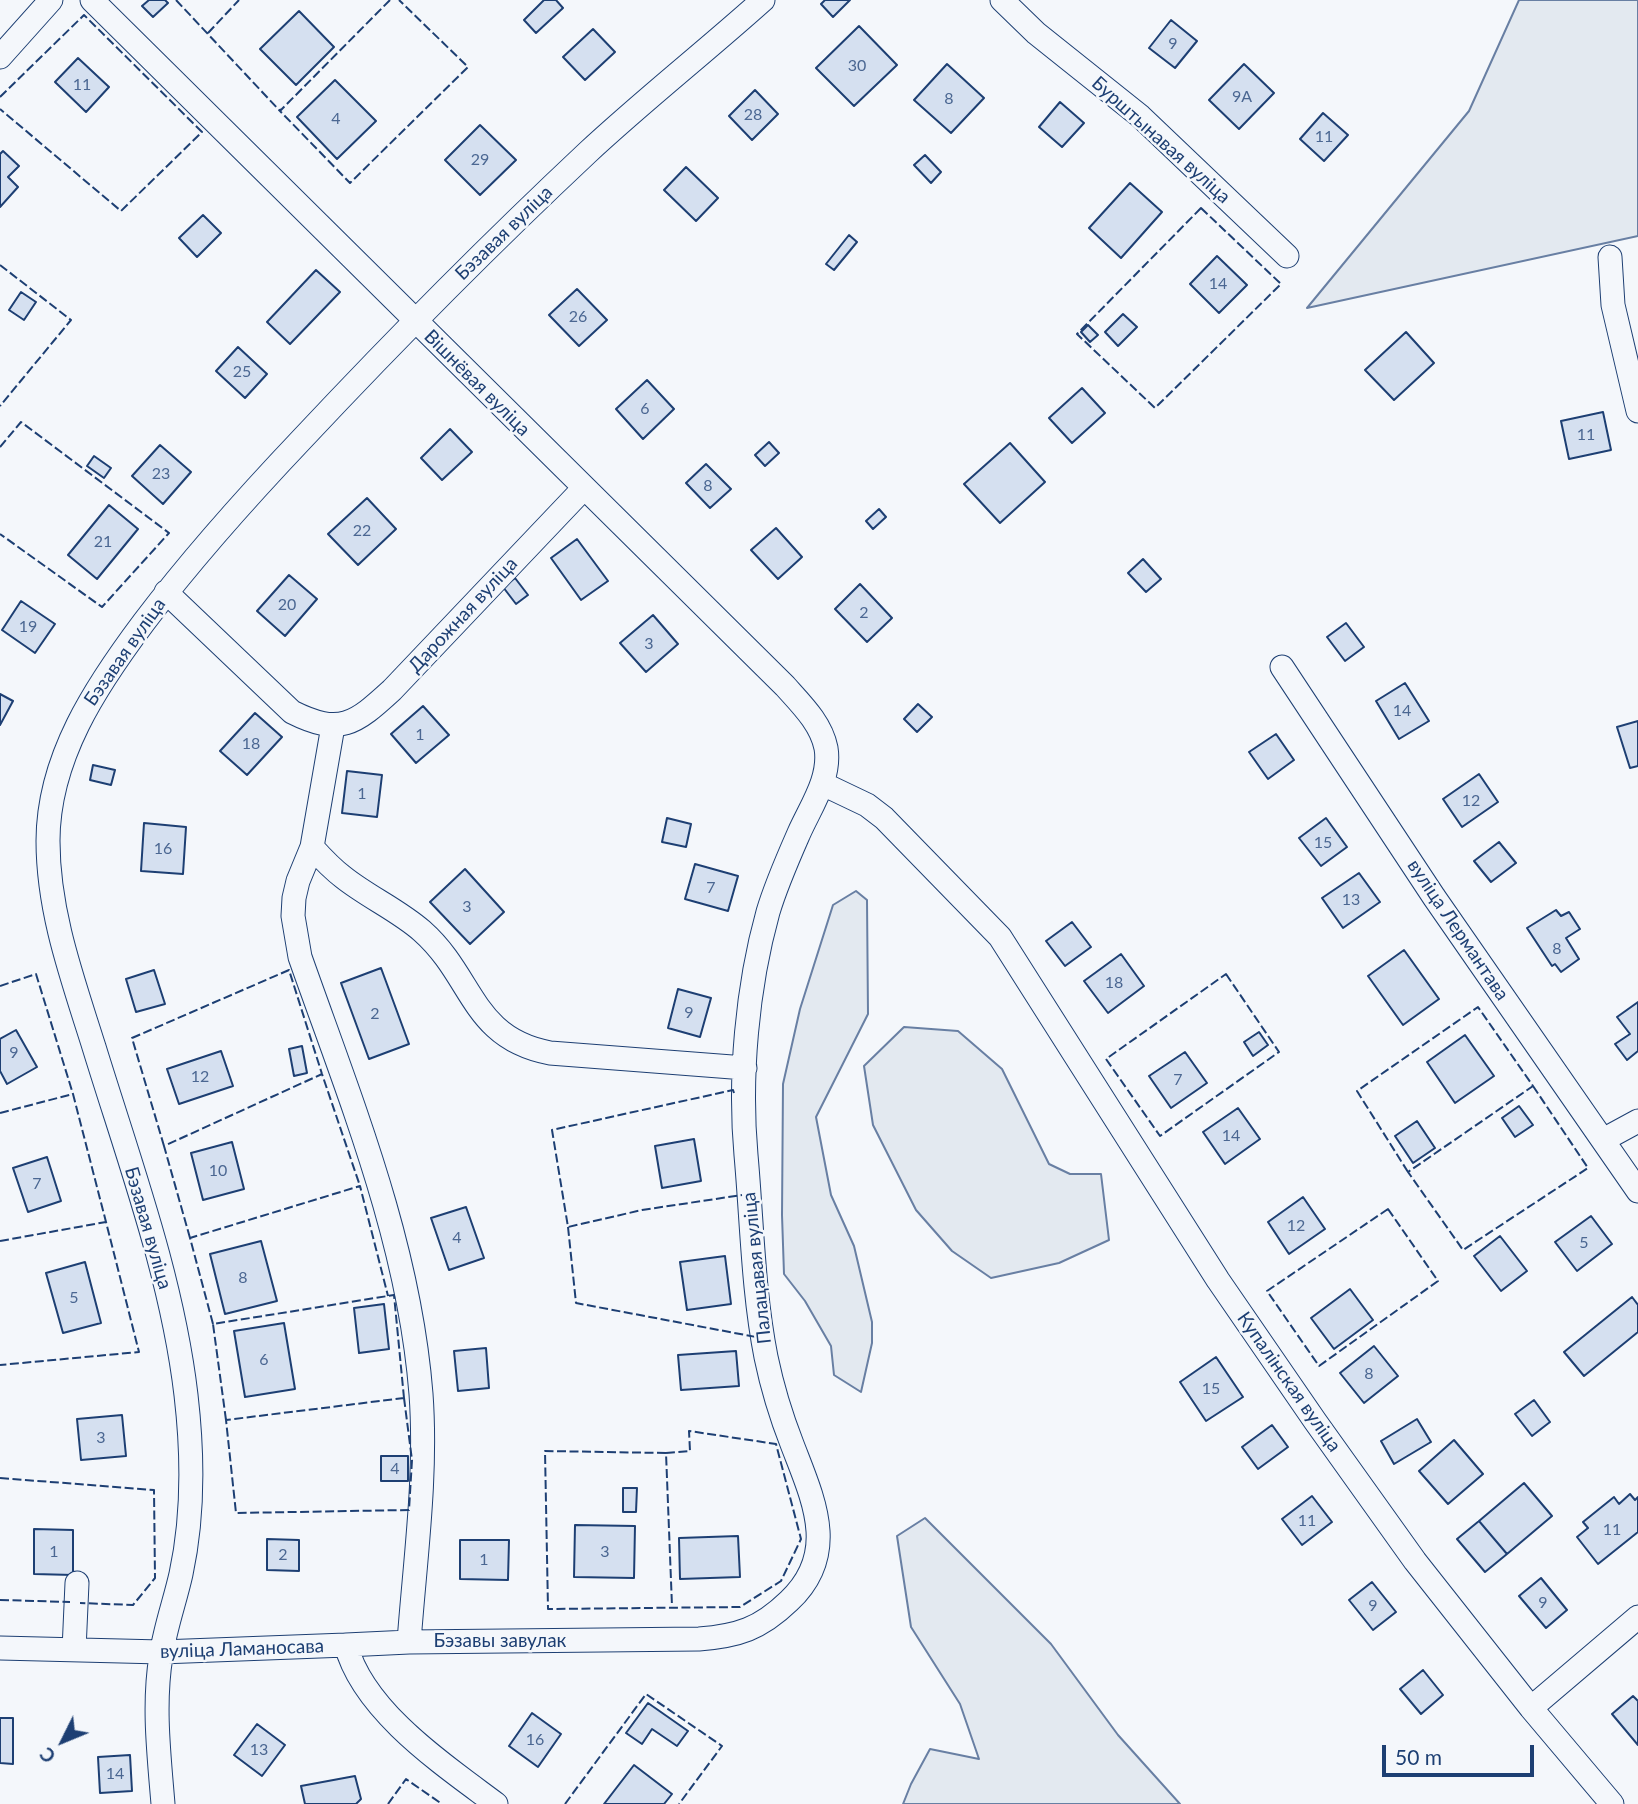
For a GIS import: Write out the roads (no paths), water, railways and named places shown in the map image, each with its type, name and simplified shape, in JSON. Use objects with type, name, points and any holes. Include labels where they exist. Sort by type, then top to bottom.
[{"type":"street","points":[[0,57],[51,0]]},
{"type":"street","name":"Вішнёвая вуліца","points":[[92,0],[805,708],[818,727],[826,747],[822,783]]},
{"type":"street","name":"Бэзавая вуліца","points":[[163,1804],[156,1719],[161,1652],[189,1532],[192,1489],[186,1393],[177,1338],[153,1238],[59,933],[51,883],[48,839],[51,800],[63,759],[79,720],[101,681],[166,592],[247,496],[413,320],[590,150],[763,0]]},
{"type":"street","name":"Бурштынавая вуліца","points":[[1002,0],[1036,33],[1140,116],[1287,256]]},
{"type":"street","points":[[1610,257],[1614,305],[1638,411]]},
{"type":"street","name":"Дарожная вуліца","points":[[333,726],[354,721],[392,690],[583,489]]},
{"type":"street","points":[[166,592],[292,712],[313,722],[333,726],[312,847],[294,898],[295,936],[385,1200],[398,1247],[408,1301],[421,1392],[422,1475],[409,1642]]},
{"type":"street","name":"вуліца Лермантава","points":[[1282,667],[1434,897],[1638,1191]]},
{"type":"street","name":"Купалінская вуліца","points":[[822,783],[867,805],[884,818],[1000,937],[1218,1280],[1285,1378],[1415,1561],[1531,1708],[1612,1804]]},
{"type":"street","name":"Палацавая вуліца","points":[[653,1640],[730,1637],[756,1627],[779,1611],[799,1592],[813,1571],[819,1544],[817,1512],[775,1394],[766,1357],[744,1141],[745,1068],[757,967],[768,911],[785,864],[822,783]]},
{"type":"street","points":[[312,847],[343,877],[401,914],[424,933],[455,970],[483,1015],[513,1042],[531,1050],[550,1053],[745,1068]]},
{"type":"street","points":[[1603,1140],[1638,1121]]},
{"type":"street","points":[[74,1650],[78,1583]]},
{"type":"street","points":[[1531,1708],[1638,1617]]},
{"type":"street","name":"Бэзавы завулак","points":[[346,1645],[653,1640]]},
{"type":"street","name":"вуліца Ламаносава","points":[[0,1648],[161,1652],[346,1645],[361,1682],[377,1702],[429,1752],[496,1804]]}]
